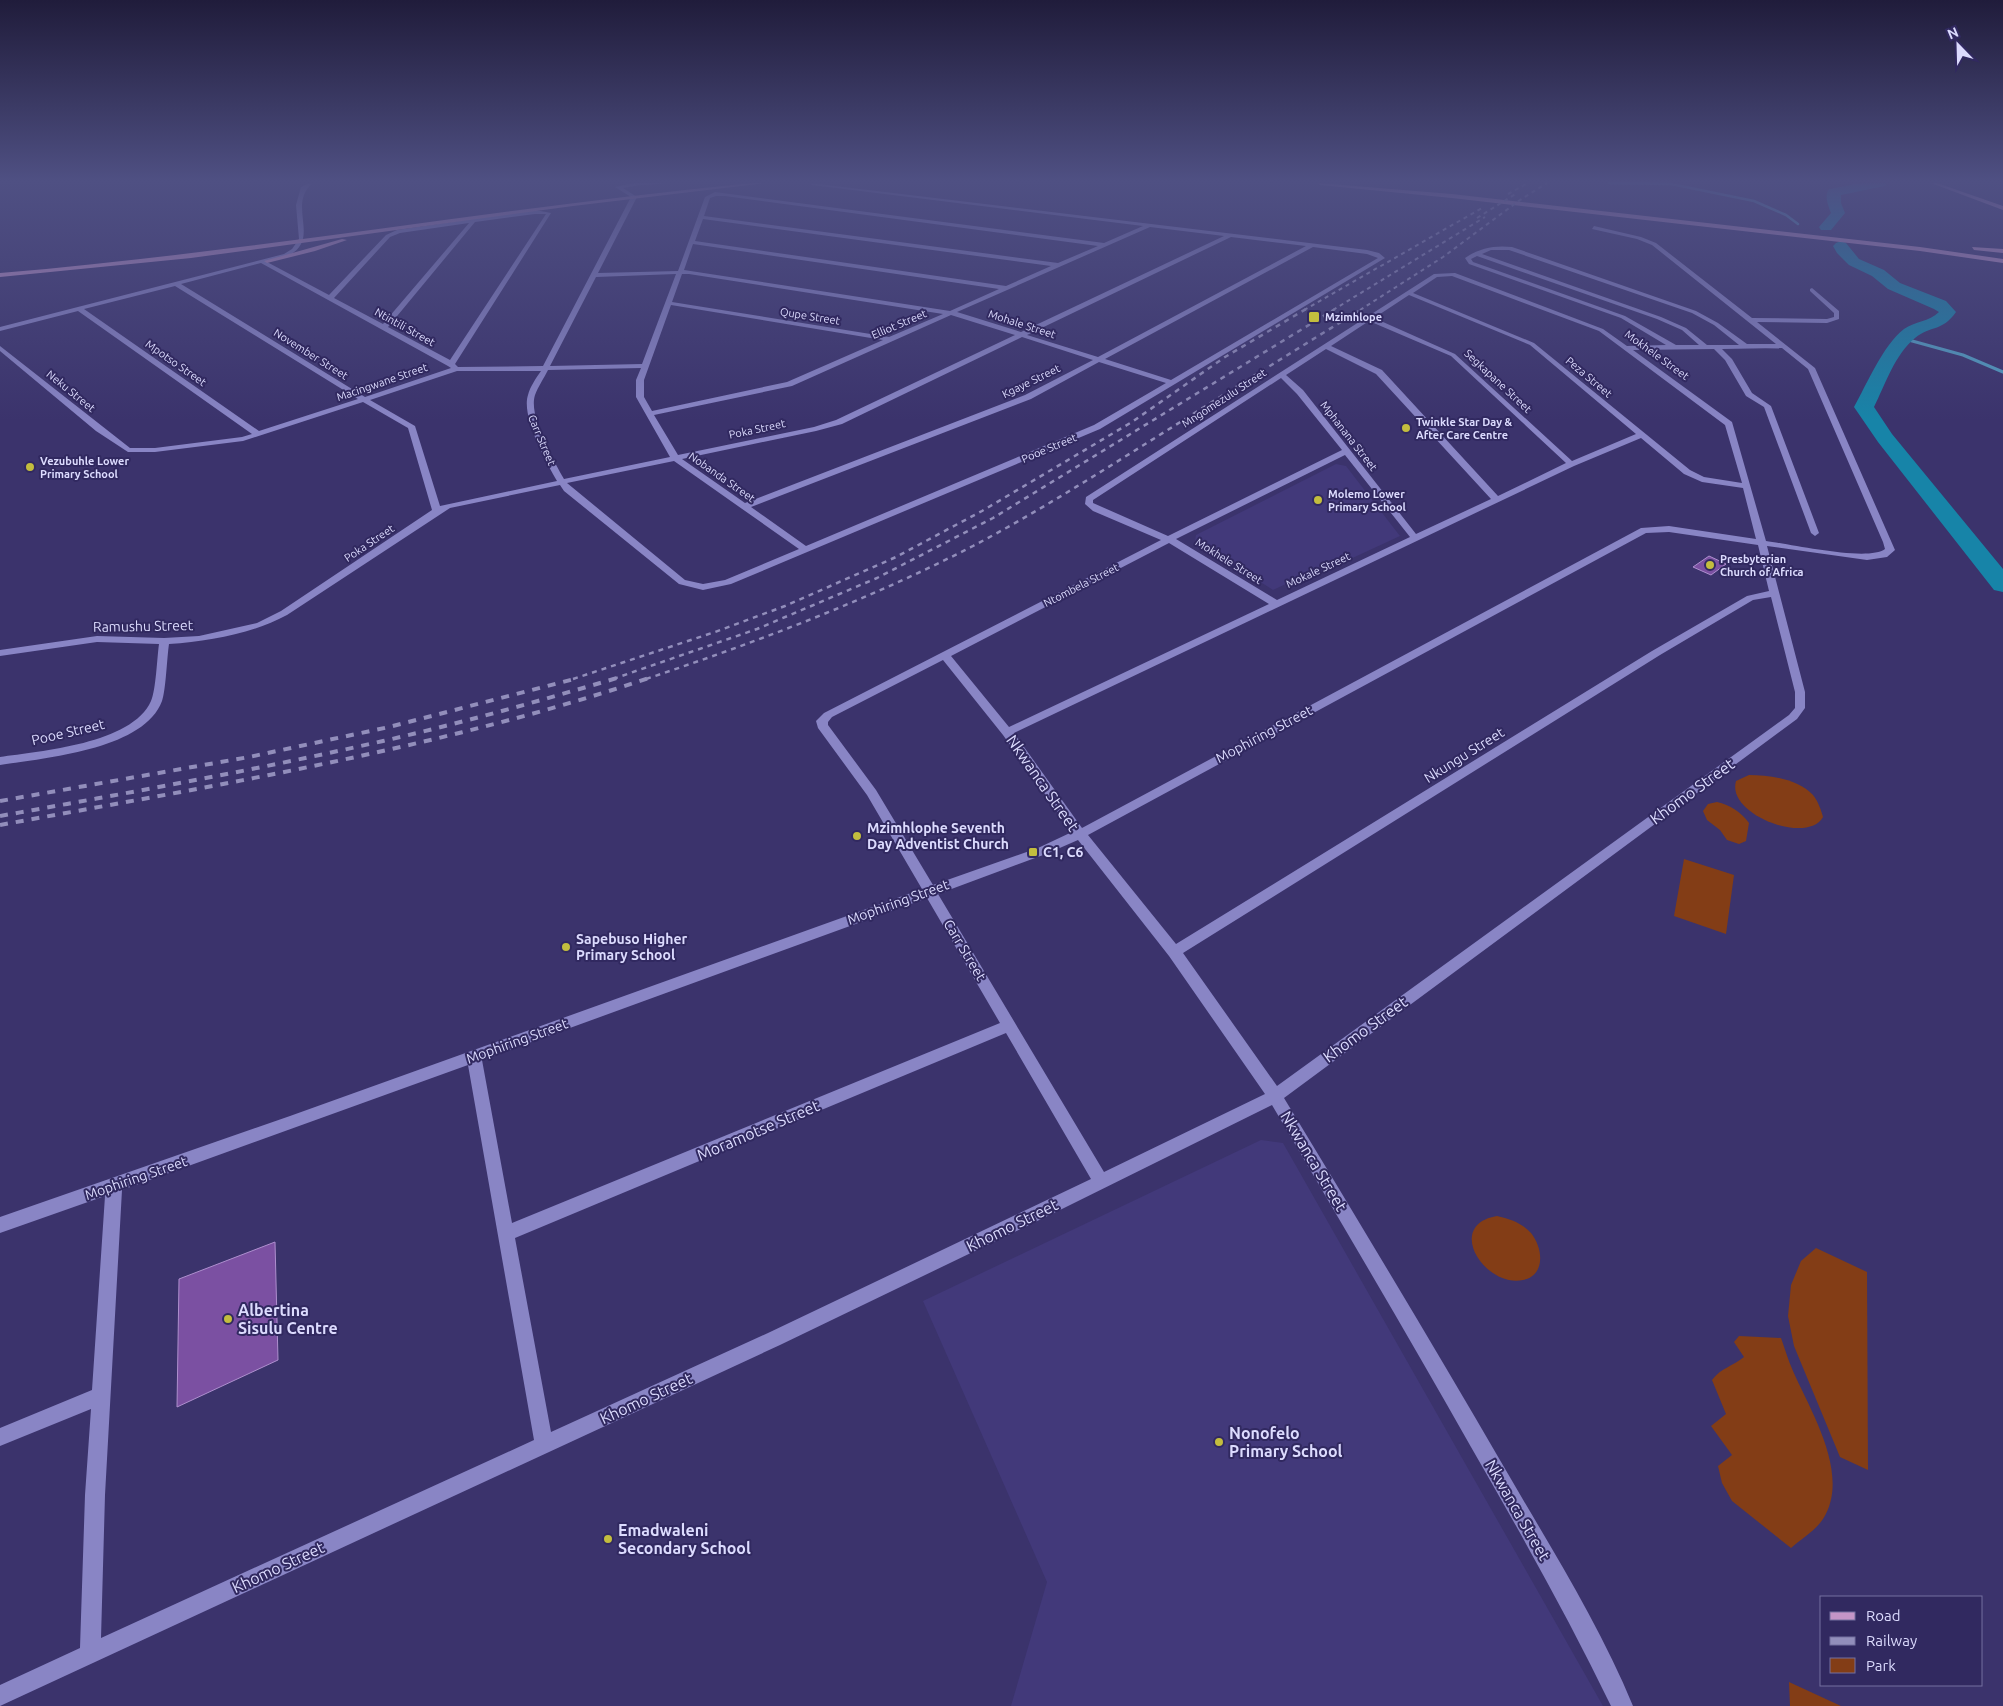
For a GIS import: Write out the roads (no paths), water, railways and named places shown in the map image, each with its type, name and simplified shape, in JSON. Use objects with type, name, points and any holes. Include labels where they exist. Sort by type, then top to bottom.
[{"type":"main road","points":[[0,270],[82,263]]},
{"type":"main road","points":[[0,276],[133,263]]},
{"type":"street","points":[[0,329],[263,263]]},
{"type":"street","name":"Ntintili Street","points":[[266,263],[454,367]]},
{"type":"street","points":[[330,298],[364,263]]},
{"type":"street","points":[[384,327],[438,263]]},
{"type":"street","points":[[454,367],[519,263]]},
{"type":"street","name":"Carr Street","points":[[601,263],[531,396],[529,409],[541,440],[561,482],[567,489],[682,582],[695,586]]},
{"type":"street","name":"Nobanda Street","points":[[684,263],[646,366],[639,388],[640,396],[676,458],[805,550]]},
{"type":"street","points":[[833,263],[1007,288]]},
{"type":"street","points":[[1041,263],[1059,265]]},
{"type":"street","name":"Elliot Street","points":[[649,414],[789,384],[1065,263]]},
{"type":"street","name":"Poka Street","points":[[284,613],[437,510],[457,504],[816,429],[846,420],[1172,263]]},
{"type":"street","name":"Kgaye Street","points":[[745,506],[1018,401],[1099,360],[1280,263]]},
{"type":"street","name":"Pooe Street","points":[[695,586],[710,587],[723,584],[1083,433],[1109,420],[1375,263]]},
{"type":"street","points":[[1474,263],[1635,323],[1674,347]]},
{"type":"street","points":[[1502,263],[1675,325],[1706,346]]},
{"type":"street","points":[[1486,274],[1520,263]]},
{"type":"street","points":[[1551,263],[1694,312],[1716,324],[1745,346]]},
{"type":"street","points":[[1677,263],[1785,346]]},
{"type":"street","name":"Mohale Street","points":[[595,275],[700,273],[952,313],[1171,382]]},
{"type":"street","name":"Mokhele Street","points":[[1450,274],[1469,279],[1561,313],[1601,330],[1729,424],[1761,543]]},
{"type":"street","name":"Mngomezulu Street","points":[[1168,540],[1096,509],[1089,504],[1089,499],[1436,275],[1450,274]]},
{"type":"street","points":[[1469,279],[1478,277]]},
{"type":"street","name":"November Street","points":[[177,284],[365,400],[405,422],[414,430],[437,510]]},
{"type":"street","points":[[1752,320],[1827,321],[1837,318],[1837,312],[1812,290]]},
{"type":"street","name":"Peza Street","points":[[1408,293],[1528,342],[1693,476],[1747,486]]},
{"type":"street","points":[[1579,308],[1605,299]]},
{"type":"street","name":"Qupe Street","points":[[670,303],[888,339]]},
{"type":"street","name":"Mpotso Street","points":[[80,309],[258,435]]},
{"type":"street","points":[[1561,313],[1570,310]]},
{"type":"street","name":"Segkapane Street","points":[[1370,318],[1453,355],[1572,464]]},
{"type":"street","points":[[1326,346],[1379,372],[1497,500]]},
{"type":"street","points":[[1628,348],[1785,346]]},
{"type":"street","name":"Mophiring Street","points":[[0,1225],[474,1057],[1042,851],[1080,834],[1644,530],[1669,529],[1865,558],[1880,556],[1890,550],[1888,542],[1813,371],[1785,346]]},
{"type":"street","points":[[1716,347],[1728,359],[1749,394],[1767,406],[1815,533]]},
{"type":"street","name":"Neku Street","points":[[0,348],[99,429],[128,450]]},
{"type":"street","name":"Macingwane Street","points":[[128,450],[155,450],[235,441],[365,400],[454,367],[546,369],[646,366]]},
{"type":"street","name":"Mphanana Street","points":[[1281,375],[1300,392],[1415,538]]},
{"type":"street","name":"Mokale Street","points":[[1007,732],[1572,464],[1641,434]]},
{"type":"street","name":"Ntombela Street","points":[[822,725],[822,721],[828,715],[1168,540],[1346,451]]},
{"type":"street","name":"Mokhele Street","points":[[1168,540],[1183,546],[1277,604]]},
{"type":"street","name":"Khomo Street","points":[[0,1696],[774,1339],[1048,1208],[1275,1096],[1792,718],[1800,708],[1800,692],[1761,543]]},
{"type":"street","name":"Nkungu Street","points":[[1174,952],[1656,653],[1750,598],[1774,593]]},
{"type":"street","name":"Ramushu Street","points":[[0,653],[97,639],[164,641],[199,639],[260,625],[284,613]]},
{"type":"street","name":"Pooe Street","points":[[0,761],[95,744],[117,736],[143,721],[157,701],[164,641]]},
{"type":"street","name":"Nkwanca Street","points":[[945,655],[1007,732],[1080,834],[1174,952],[1275,1096],[1418,1336],[1536,1541],[1588,1636],[1622,1706]]},
{"type":"street","name":"Carr Street","points":[[822,725],[872,793],[1101,1181]]},
{"type":"street","name":"Moramotse Street","points":[[506,1234],[1010,1025]]},
{"type":"street","points":[[474,1057],[544,1445]]},
{"type":"street","points":[[90,1653],[95,1495],[114,1186]]},
{"type":"street","points":[[0,1437],[102,1395]]},
{"type":"waterway","points":[[1855,263],[1878,273],[1894,286],[1940,305],[1948,312],[1935,324],[1916,329],[1905,337],[1885,366],[1864,407],[1885,438],[2003,585]]},
{"type":"waterway","points":[[1905,339],[1963,355],[2003,372]]},
{"type":"railway","points":[[1304,310],[1387,263]]},
{"type":"railway","points":[[1333,310],[1410,263]]},
{"type":"railway","points":[[1360,310],[1434,263]]},
{"type":"railway","points":[[573,679],[715,632],[785,606],[896,557],[982,511],[1132,422],[1225,357],[1306,309]]},
{"type":"railway","points":[[613,679],[757,629],[877,578],[993,518],[1335,309]]},
{"type":"railway","points":[[648,678],[812,619],[933,566],[973,546],[1079,485],[1362,309]]},
{"type":"railway","points":[[0,801],[249,757],[389,727],[578,678]]},
{"type":"railway","points":[[0,816],[335,752],[442,727],[617,678]]},
{"type":"railway","points":[[0,825],[246,780],[408,745],[569,703],[648,678]]},
{"type":"place","name":"Mzimhlope","points":[[1314,317]]},
{"type":"place","name":"Twinkle Star Day & After Care Centre","points":[[1406,428]]},
{"type":"place","name":"Vezubuhle Lower Primary School","points":[[30,467]]},
{"type":"place","name":"Molemo Lower Primary School","points":[[1318,500]]},
{"type":"place","name":"Presbyterian Church of Africa","points":[[1710,565]]},
{"type":"place","name":"Mzimhlophe Seventh Day Adventist Church","points":[[857,836]]},
{"type":"place","name":"C1, C6","points":[[1033,852]]},
{"type":"place","name":"Sapebuso Higher Primary School","points":[[566,947]]},
{"type":"place","name":"Albertina Sisulu Centre","points":[[228,1319]]},
{"type":"place","name":"Nonofelo Primary School","points":[[1219,1442]]},
{"type":"place","name":"Emadwaleni Secondary School","points":[[608,1539]]}]
